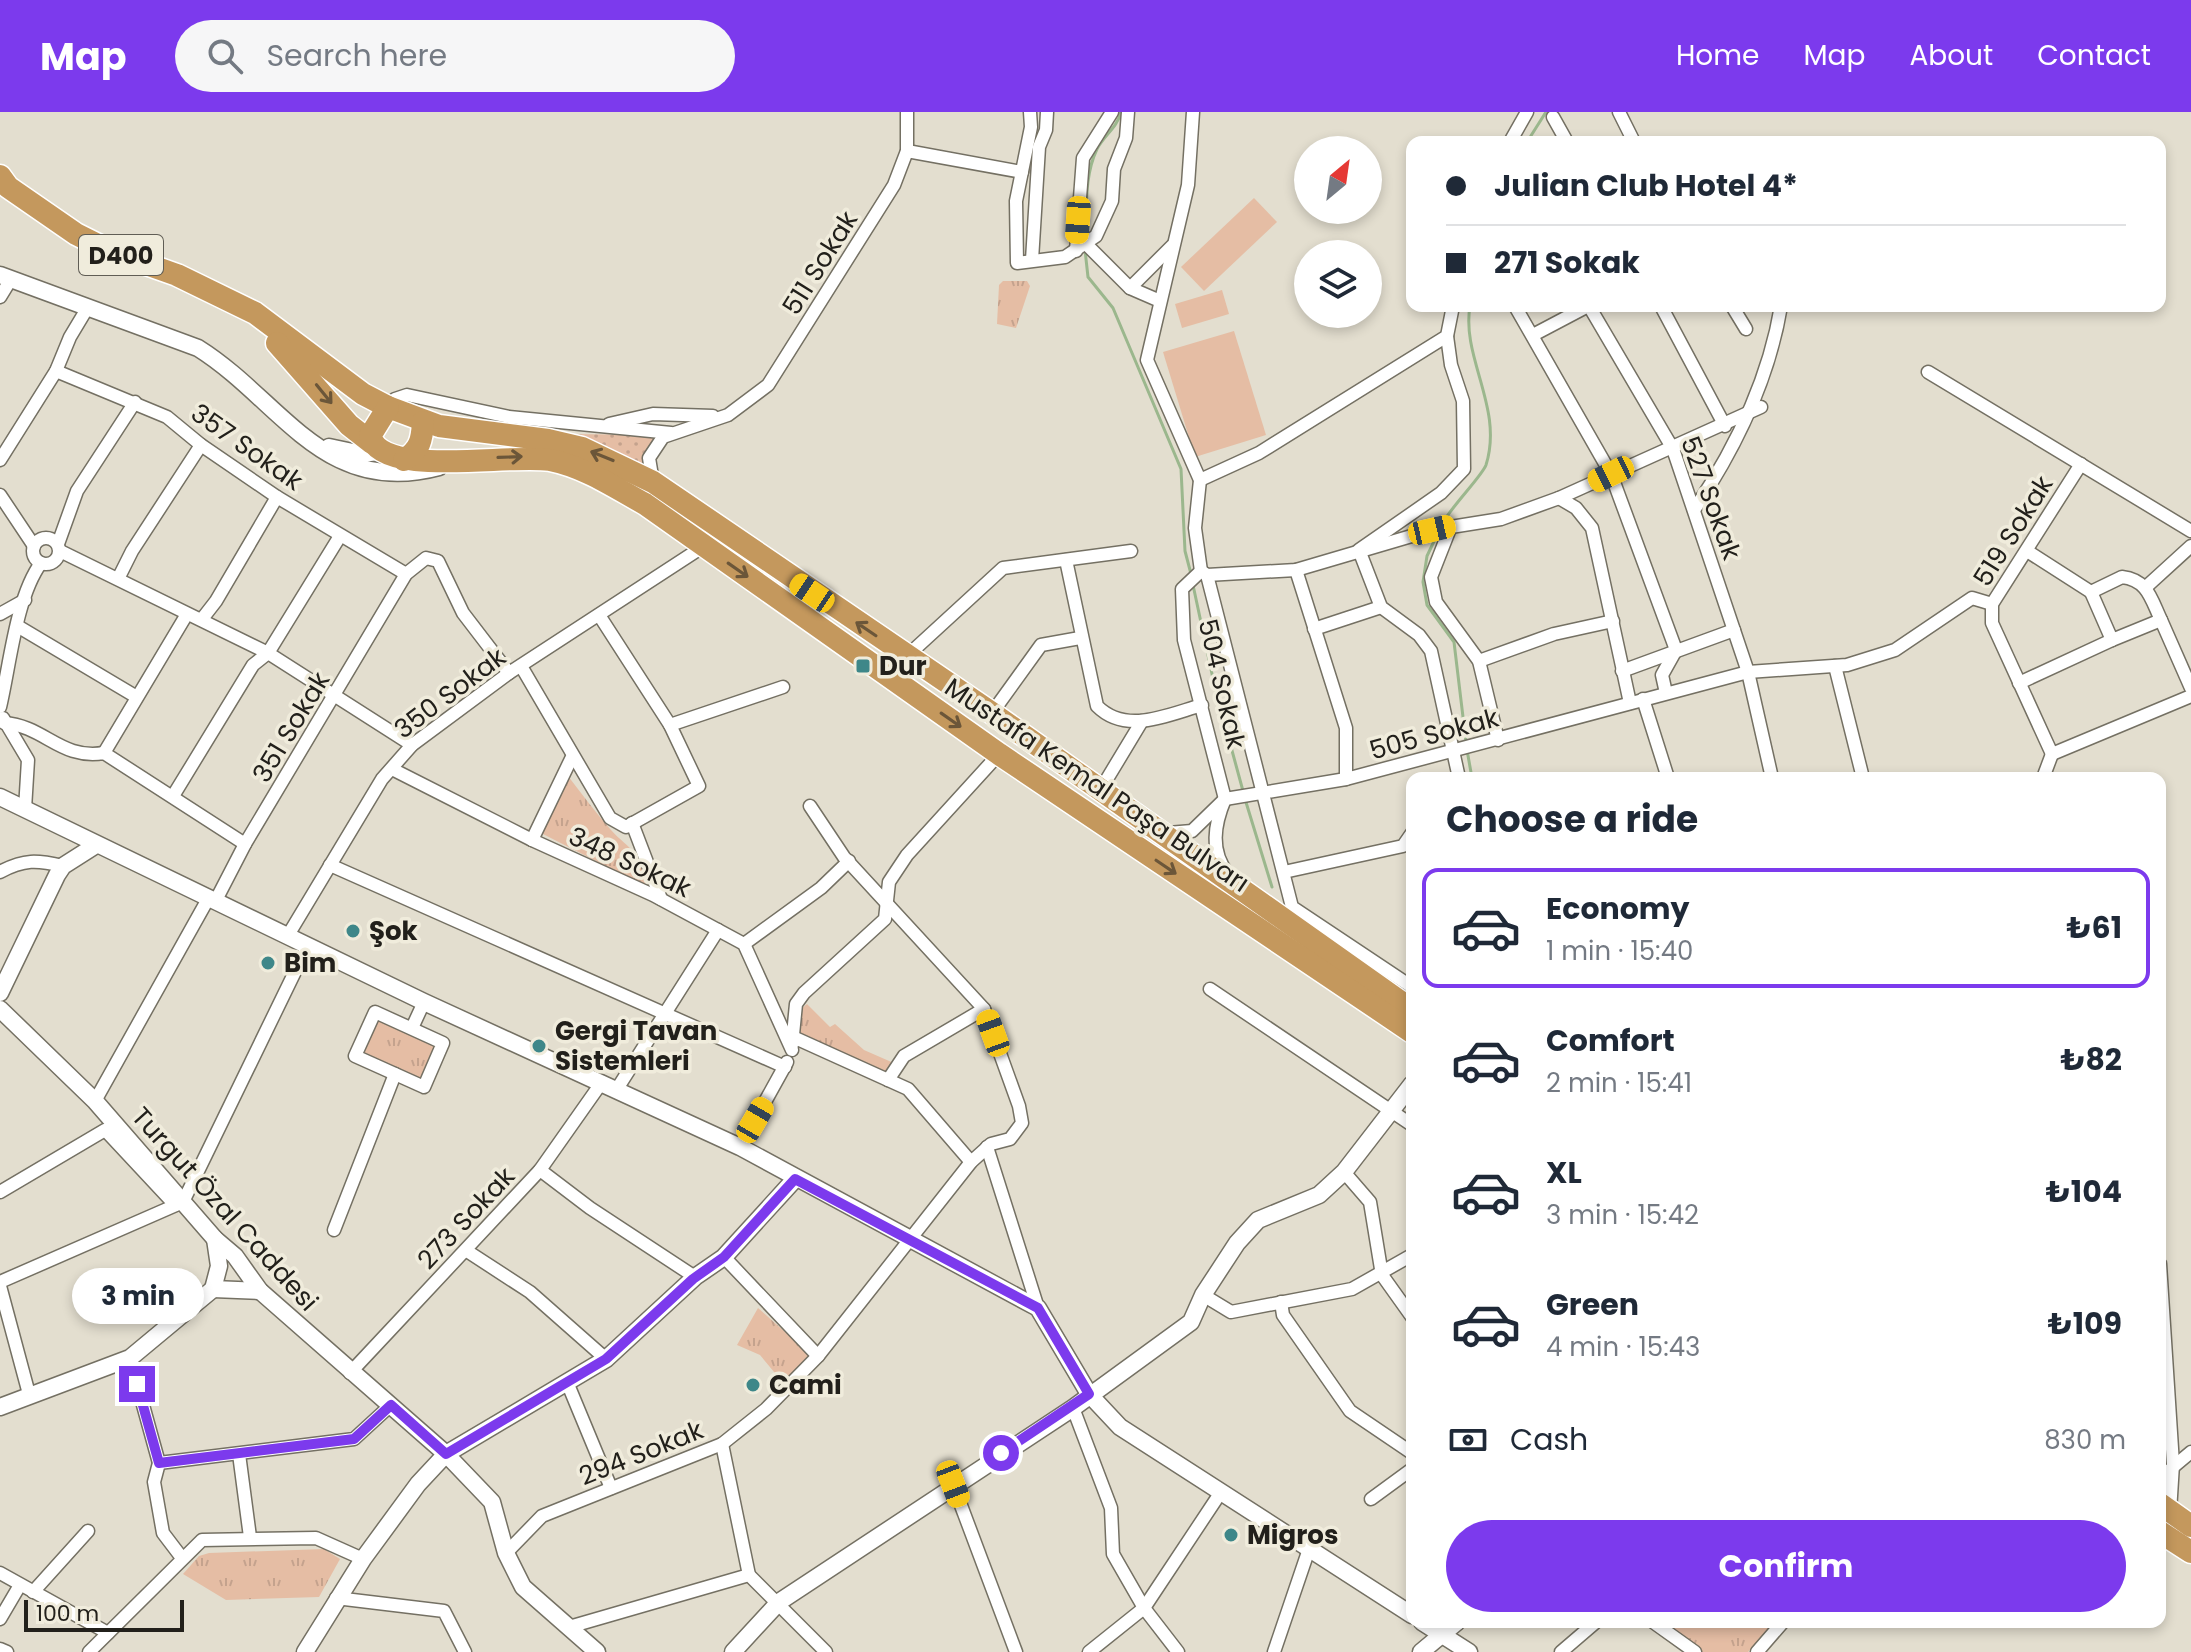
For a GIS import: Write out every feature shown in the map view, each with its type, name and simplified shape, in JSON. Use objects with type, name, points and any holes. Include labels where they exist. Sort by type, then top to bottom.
[{"type":"highway","name":"D400","points":[[0,176],[8,187],[76,234],[112,252],[177,275],[255,313],[363,394],[423,422]]},
{"type":"highway","name":"D400","points":[[255,313],[349,425],[375,448],[404,460]]},
{"type":"highway","points":[[375,448],[370,436],[388,407]]},
{"type":"highway","points":[[404,460],[414,454],[422,440],[423,422]]},
{"type":"highway","name":"Mustafa Kemal Paşa Bulvarı","points":[[423,422],[582,448],[653,482],[992,713],[1406,1006]]},
{"type":"highway","name":"Mustafa Kemal Paşa Bulvarı","points":[[404,460],[518,456],[552,461],[590,472],[704,546],[999,754],[1406,1028]]},
{"type":"highway","points":[[1311,964],[1406,1035]]},
{"type":"highway","points":[[2166,1522],[2191,1526]]},
{"type":"highway","points":[[2166,1523],[2191,1552]]},
{"type":"street","name":"511 Sokak","points":[[388,407],[395,399],[407,395],[509,417],[565,425],[671,433],[728,415],[768,385],[894,185],[907,151],[907,112]]},
{"type":"street","points":[[1030,112],[1031,127],[1016,201],[1017,263],[1065,257],[1081,248],[1107,218],[1114,169],[1126,138],[1128,112]]},
{"type":"street","points":[[1032,260],[1039,147],[1046,130],[1047,112]]},
{"type":"street","points":[[1081,248],[1083,158],[1112,112]]},
{"type":"street","points":[[1193,112],[1188,185],[1147,360],[1200,480],[1195,528],[1204,573],[1292,907],[1406,983]]},
{"type":"street","points":[[1513,136],[1527,112]]},
{"type":"street","points":[[1619,112],[1631,136]]},
{"type":"street","points":[[1553,117],[1564,136]]},
{"type":"street","points":[[907,151],[1022,172]]},
{"type":"street","points":[[1130,288],[1172,246]]},
{"type":"street","points":[[1081,248],[1130,288],[1160,301]]},
{"type":"street","points":[[0,297],[5,277],[198,348],[329,447],[362,454],[375,448]]},
{"type":"street","points":[[0,460],[56,371],[70,337],[88,307]]},
{"type":"street","points":[[1432,530],[1424,526],[1424,518],[1441,493],[1464,469],[1463,401],[1451,365],[1447,336],[1452,312]]},
{"type":"street","points":[[1519,312],[1611,474],[1676,650],[1662,675],[1666,693]]},
{"type":"street","points":[[1533,335],[1577,312]]},
{"type":"street","name":"527 Sokak","points":[[1592,312],[1673,449],[1748,672],[1771,772]]},
{"type":"street","points":[[1664,312],[1725,426]]},
{"type":"street","points":[[1736,312],[1746,329]]},
{"type":"street","points":[[1694,510],[1729,454],[1757,392],[1779,312]]},
{"type":"street","points":[[1200,480],[1259,453],[1447,336]]},
{"type":"street","name":"357 Sokak","points":[[56,371],[167,417],[201,445],[277,497],[406,574]]},
{"type":"street","points":[[1928,372],[2191,531]]},
{"type":"street","points":[[244,384],[325,453],[357,468],[385,474],[415,473],[464,460]]},
{"type":"street","points":[[0,495],[34,546],[36,559],[50,564],[59,548],[77,491],[135,402]]},
{"type":"street","points":[[423,422],[427,412],[443,402]]},
{"type":"street","points":[[1204,573],[1296,570],[1432,530],[1501,519],[1559,498],[1673,449],[1761,407]]},
{"type":"street","name":"511 Sokak","points":[[603,426],[653,414],[728,415]]},
{"type":"street","points":[[653,482],[649,470],[652,450],[671,433]]},
{"type":"street","points":[[119,577],[132,551],[201,445]]},
{"type":"street","points":[[385,474],[396,469],[404,460]]},
{"type":"street","name":"519 Sokak","points":[[2052,754],[1992,623],[1992,604],[2081,464]]},
{"type":"street","points":[[1359,550],[1441,493]]},
{"type":"street","points":[[202,619],[277,497]]},
{"type":"street","points":[[1559,498],[1576,508],[1592,528],[1630,703]]},
{"type":"street","points":[[1451,526],[1431,577],[1436,602],[1479,661],[1498,740]]},
{"type":"street","points":[[173,796],[253,665],[268,653],[340,536]]},
{"type":"street","points":[[34,546],[41,539],[50,538],[59,548],[268,653],[412,745]]},
{"type":"street","name":"350 Sokak","points":[[287,937],[382,779],[412,745],[515,669],[704,546]]},
{"type":"street","points":[[2146,587],[2191,546]]},
{"type":"street","points":[[1359,550],[1381,607],[1419,635],[1431,651],[1458,772]]},
{"type":"street","points":[[906,657],[1003,568],[1131,551]]},
{"type":"street","points":[[2027,551],[2091,592],[2112,640]]},
{"type":"street","points":[[406,574],[426,558],[438,561],[463,613],[515,669],[610,818],[626,827],[699,786],[670,725],[599,615]]},
{"type":"street","points":[[1066,560],[1080,638],[1097,706],[1108,718],[1122,722],[1142,721],[1202,705]]},
{"type":"street","points":[[25,809],[28,760],[1,707],[31,577],[41,563]]},
{"type":"street","points":[[1296,570],[1346,728],[1346,779]]},
{"type":"street","name":"504 Sokak","points":[[1204,573],[1182,589],[1184,640],[1225,799]]},
{"type":"street","name":"351 Sokak","points":[[95,1101],[406,574]]},
{"type":"street","points":[[2091,592],[2122,577],[2136,579],[2146,587],[2191,688]]},
{"type":"street","name":"505 Sokak","points":[[1225,799],[1346,779],[1455,753],[1748,672],[1835,666],[1895,650],[1972,598],[1992,604]]},
{"type":"street","points":[[0,614],[25,600]]},
{"type":"street","points":[[1314,629],[1381,607]]},
{"type":"street","points":[[104,753],[135,696],[187,614]]},
{"type":"street","points":[[2019,683],[2161,620]]},
{"type":"street","points":[[1479,661],[1554,634],[1613,621]]},
{"type":"street","points":[[19,627],[135,696]]},
{"type":"street","points":[[1622,671],[1734,630]]},
{"type":"street","points":[[992,713],[1041,645],[1080,638]]},
{"type":"street","points":[[1835,666],[1862,772]]},
{"type":"street","points":[[670,725],[783,687]]},
{"type":"street","points":[[2045,772],[2052,754],[2191,696]]},
{"type":"street","points":[[1643,699],[1666,772]]},
{"type":"street","points":[[1,707],[67,751],[84,756],[104,753],[245,844]]},
{"type":"street","points":[[1101,789],[1142,721]]},
{"type":"street","points":[[740,1147],[785,1067],[792,1043],[796,1004],[806,990],[885,919],[889,882],[907,855],[999,754]]},
{"type":"street","points":[[532,840],[572,757]]},
{"type":"street","name":"348 Sokak","points":[[392,769],[532,840],[661,899],[744,944]]},
{"type":"street","points":[[0,797],[307,947],[740,1147],[1038,1308]]},
{"type":"street","points":[[1157,829],[1174,835],[1192,831],[1225,799]]},
{"type":"street","points":[[1225,799],[1219,814],[1215,850],[1225,871],[1241,889]]},
{"type":"street","points":[[810,806],[849,861],[984,1009],[904,1056],[888,1080]]},
{"type":"street","points":[[632,823],[661,899]]},
{"type":"street","points":[[1284,872],[1403,846],[1406,842]]},
{"type":"street","points":[[0,993],[63,866],[96,845]]},
{"type":"street","points":[[0,872],[17,862],[33,859],[63,866]]},
{"type":"street","points":[[849,861],[821,888],[744,944],[792,1043],[908,1089],[971,1162]]},
{"type":"street","points":[[330,865],[785,1067]]},
{"type":"street","name":"273 Sokak","points":[[350,1373],[467,1251],[610,1086],[665,1015],[718,930]]},
{"type":"street","points":[[29,1394],[0,1284],[179,1204],[307,947]]},
{"type":"street","points":[[1210,989],[1406,1121]]},
{"type":"street","points":[[412,1028],[424,1002]]},
{"type":"street","name":"Turgut Özal Caddesi","points":[[0,1009],[95,1101],[179,1204],[235,1256],[260,1291],[446,1454],[492,1502],[506,1553],[523,1587],[597,1652]]},
{"type":"street","name":"294 Sokak","points":[[506,1553],[542,1516],[722,1444],[766,1409],[818,1356],[971,1162],[987,1147],[1010,1139],[1022,1123],[984,1009]]},
{"type":"street","points":[[375,1012],[412,1028],[443,1043],[424,1087],[355,1056],[375,1012]]},
{"type":"street","points":[[334,1230],[395,1074]]},
{"type":"street","points":[[733,1652],[779,1602],[953,1484],[1073,1408],[1191,1322],[1203,1295],[1237,1243],[1258,1220],[1319,1195],[1344,1172],[1406,1093]]},
{"type":"street","points":[[0,1192],[105,1130],[179,1204]]},
{"type":"street","points":[[987,1147],[1038,1308],[1089,1394],[1120,1427],[1406,1611]]},
{"type":"street","points":[[540,1170],[590,1208],[695,1277]]},
{"type":"street","points":[[1344,1172],[1370,1202],[1382,1275],[1406,1309]]},
{"type":"street","points":[[305,1652],[363,1559],[418,1484],[446,1454],[606,1359],[695,1277],[724,1257],[795,1179]]},
{"type":"street","points":[[0,1407],[130,1358],[213,1289],[219,1266],[215,1239]]},
{"type":"street","points":[[467,1251],[530,1292],[606,1359]]},
{"type":"street","points":[[724,1257],[818,1356]]},
{"type":"street","points":[[1203,1295],[1231,1312],[1352,1289],[1406,1259]]},
{"type":"street","points":[[213,1289],[260,1291]]},
{"type":"street","points":[[1281,1302],[1283,1315],[1350,1411],[1406,1449]]},
{"type":"street","points":[[130,1358],[159,1463],[154,1482],[163,1533],[182,1558]]},
{"type":"street","points":[[567,1382],[611,1488]]},
{"type":"street","points":[[159,1463],[354,1439],[391,1405]]},
{"type":"street","points":[[1073,1408],[1111,1508],[1113,1554],[1144,1608],[1178,1652]]},
{"type":"street","points":[[2166,1443],[2166,1498]]},
{"type":"street","points":[[722,1444],[749,1575],[826,1652]]},
{"type":"street","points":[[2167,1473],[2191,1452]]},
{"type":"street","points":[[239,1454],[250,1537]]},
{"type":"street","points":[[1371,1499],[1406,1473]]},
{"type":"street","points":[[953,1484],[1016,1652]]},
{"type":"street","points":[[1089,1652],[1144,1608],[1221,1492]]},
{"type":"street","points":[[33,1592],[88,1531]]},
{"type":"street","points":[[89,1652],[202,1540],[316,1538],[363,1559]]},
{"type":"street","points":[[1274,1652],[1309,1549]]},
{"type":"street","points":[[0,1573],[108,1633]]},
{"type":"street","points":[[569,1627],[749,1575]]},
{"type":"street","points":[[0,1619],[20,1585]]},
{"type":"street","points":[[336,1598],[444,1611],[465,1652]]},
{"type":"street","points":[[1431,1628],[1469,1652]]},
{"type":"street","points":[[1421,1652],[1450,1628]]},
{"type":"street","points":[[1561,1652],[1589,1628]]},
{"type":"street","points":[[1661,1628],[1695,1652]]},
{"type":"street","points":[[1757,1652],[1778,1628]]},
{"type":"street","points":[[0,1649],[7,1652]]},
{"type":"green space","points":[[1254,198],[1277,222],[1204,291],[1181,267]]},
{"type":"green space","points":[[1003,281],[1027,281],[1030,286],[1016,328],[997,324],[999,285]]},
{"type":"green space","points":[[1222,290],[1229,314],[1182,328],[1175,304]]},
{"type":"green space","points":[[1234,331],[1266,435],[1195,457],[1163,352]]},
{"type":"green space","points":[[566,434],[659,435],[644,455],[645,469]]},
{"type":"green space","points":[[568,776],[605,824],[636,854],[644,868],[645,886],[541,833]]},
{"type":"green space","points":[[807,1004],[830,1027],[835,1024],[864,1050],[896,1064],[887,1078],[802,1037],[795,1026],[800,1010]]},
{"type":"green space","points":[[376,1015],[441,1044],[423,1085],[358,1056]]},
{"type":"green space","points":[[758,1308],[813,1357],[784,1384],[760,1355],[737,1345]]},
{"type":"green space","points":[[324,1549],[340,1559],[319,1597],[226,1600],[183,1574],[199,1556],[209,1553]]},
{"type":"green space","points":[[1663,1628],[1769,1628],[1748,1652],[1696,1652]]},
{"type":"waterway","points":[[1085,239],[1087,193],[1093,159],[1121,112]]},
{"type":"waterway","points":[[1531,136],[1546,112]]},
{"type":"waterway","points":[[1085,250],[1088,277],[1113,308],[1181,469],[1185,551],[1191,574]]},
{"type":"waterway","points":[[1442,524],[1483,470],[1490,444],[1490,423],[1471,345],[1470,312]]},
{"type":"waterway","points":[[1437,535],[1427,556],[1423,582],[1427,605],[1454,642],[1466,742]]},
{"type":"waterway","points":[[1193,585],[1215,688],[1243,791]]},
{"type":"waterway","points":[[1467,750],[1471,772]]},
{"type":"waterway","points":[[1245,799],[1272,887]]},
{"type":"place","name":"Dur","points":[[863,666]]},
{"type":"place","name":"Şok","points":[[353,931]]},
{"type":"place","name":"Bim","points":[[268,963]]},
{"type":"place","name":"Gergi Tavan Sistemleri","points":[[539,1046]]},
{"type":"place","name":"Cami","points":[[753,1385]]},
{"type":"place","name":"Migros","points":[[1231,1535]]},
{"type":"route","points":[[137,1384],[159,1463],[354,1439],[391,1405],[446,1454],[606,1359],[693,1279],[724,1257],[795,1179],[910,1237],[1038,1308],[1089,1394],[1073,1408],[1001,1453]]}]
